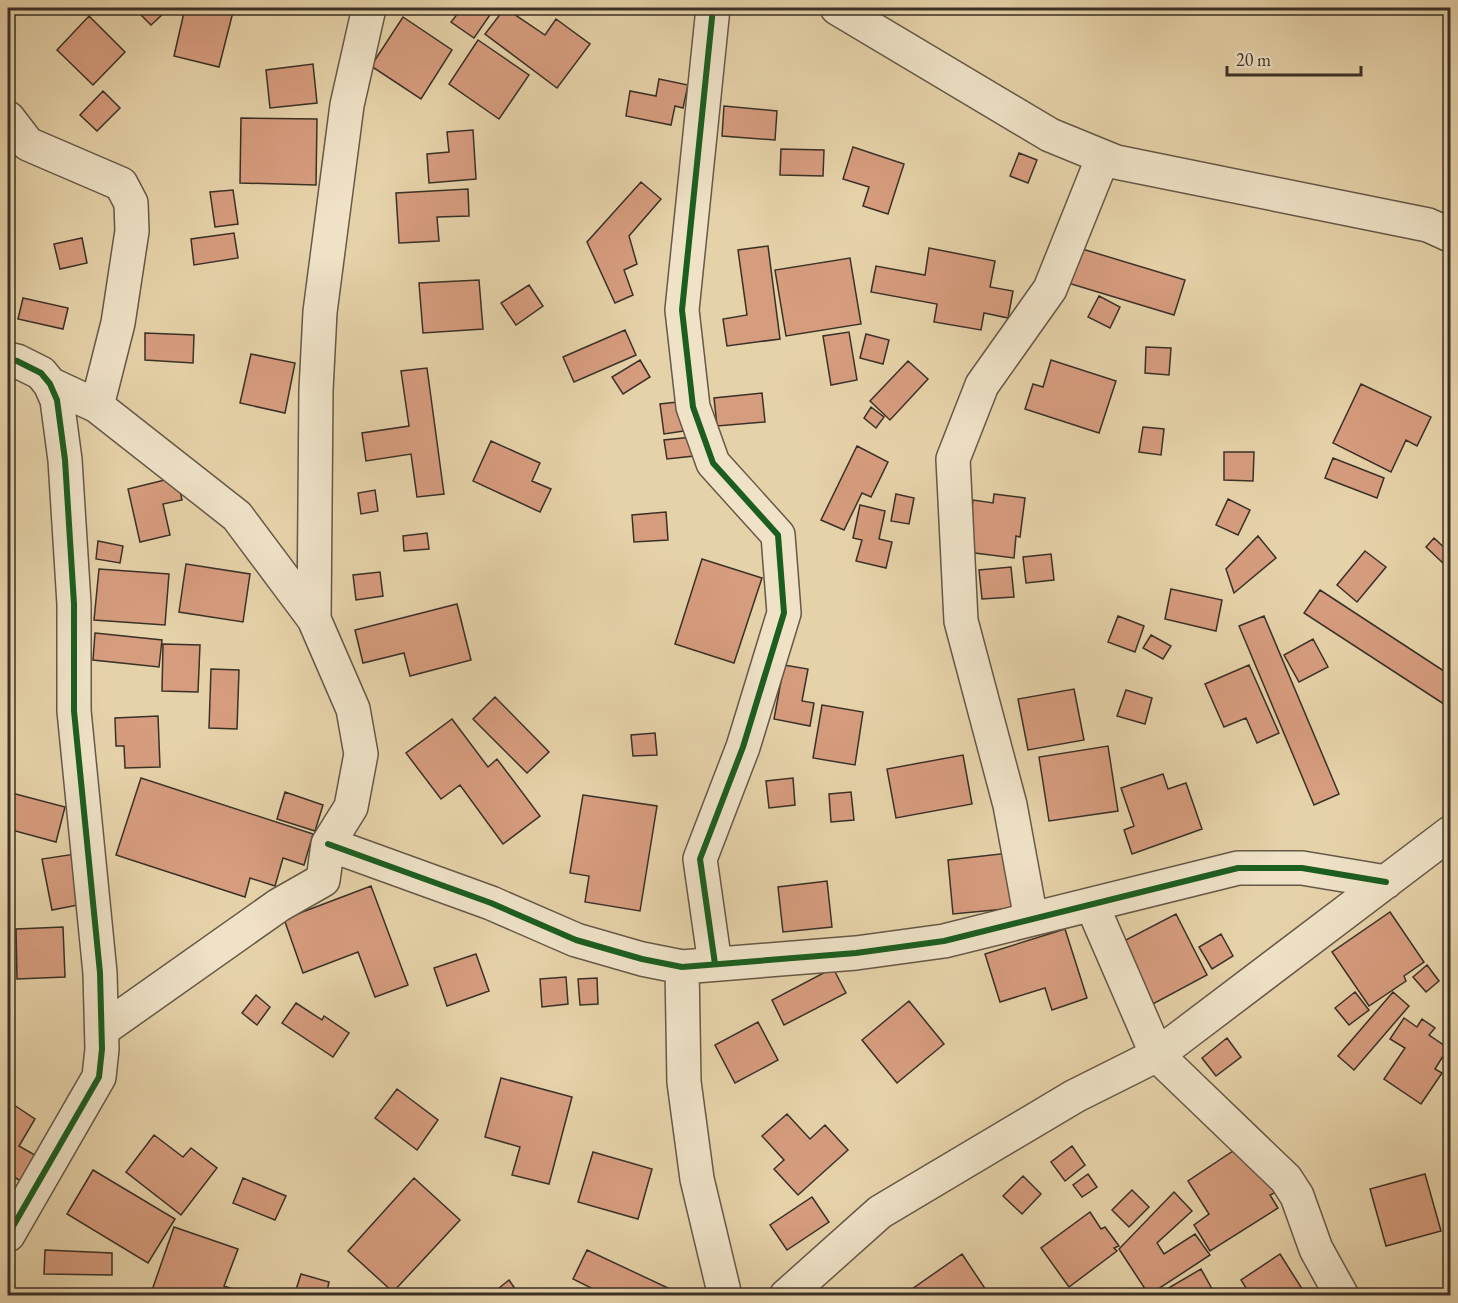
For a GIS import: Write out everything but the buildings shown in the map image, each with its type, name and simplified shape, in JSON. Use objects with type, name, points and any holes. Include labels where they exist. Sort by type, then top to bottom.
[{"type":"street","points":[[314,619],[316,390],[320,312],[347,105],[369,8]]},
{"type":"street","points":[[713,8],[682,310],[693,407],[712,463],[778,535],[784,614],[743,747],[700,859],[715,964]]},
{"type":"street","points":[[837,8],[1050,135],[1116,162],[1428,225],[1450,235]]},
{"type":"street","points":[[8,118],[28,144],[121,184],[131,203],[132,231],[118,322],[97,406]]},
{"type":"street","points":[[1031,920],[1010,805],[961,621],[953,459],[982,385],[1050,288],[1103,157]]},
{"type":"street","points":[[8,359],[41,373],[50,384],[57,400],[65,460],[74,604],[74,711],[100,973],[102,1030],[99,1077],[10,1224]]},
{"type":"street","points":[[50,384],[97,406],[237,516],[314,619],[353,709],[361,754],[351,807],[328,844],[323,880],[279,905],[102,1030]]},
{"type":"street","points":[[786,1296],[880,1212],[1075,1096],[1157,1054],[1450,833]]},
{"type":"street","points":[[328,844],[491,903],[576,940],[642,959],[682,967],[856,953],[933,942],[1238,868],[1302,868],[1386,882]]},
{"type":"street","points":[[1092,905],[1157,1054],[1286,1179],[1297,1196],[1316,1249],[1342,1296]]},
{"type":"street","points":[[682,967],[684,1082],[697,1179],[725,1296]]},
{"type":"cycle path","points":[[713,8],[682,310],[693,407],[713,463],[778,535],[784,613],[743,747],[700,859],[715,964]]},
{"type":"cycle path","points":[[8,359],[41,373],[50,384],[57,400],[65,460],[74,604],[74,711],[100,973],[102,1049],[99,1077],[8,1235]]},
{"type":"cycle path","points":[[328,844],[491,903],[576,940],[642,959],[682,967],[856,953],[944,941],[1238,868],[1302,868],[1386,882]]}]
